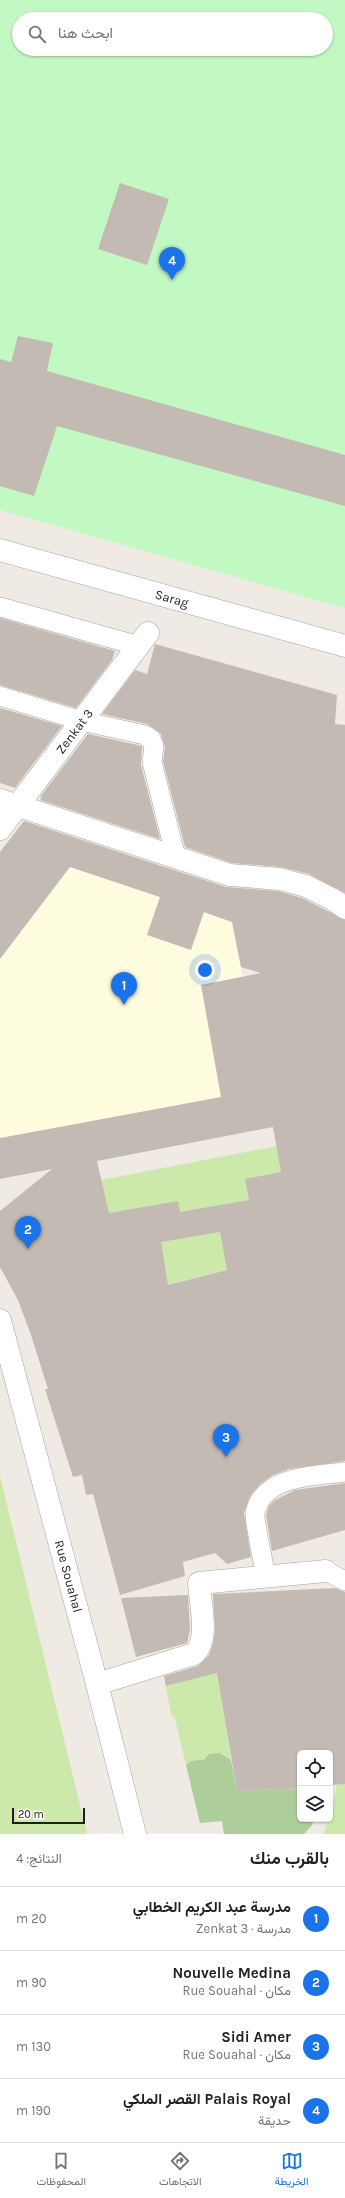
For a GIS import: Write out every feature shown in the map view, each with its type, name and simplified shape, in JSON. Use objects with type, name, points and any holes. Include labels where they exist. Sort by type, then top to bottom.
[{"type":"street","name":"Sarag","points":[[0,550],[345,646]]},
{"type":"street","points":[[0,607],[144,640]]},
{"type":"street","name":"Zenkat 3","points":[[0,829],[9,803],[82,721],[144,640]]},
{"type":"street","points":[[0,696],[82,721],[145,735],[151,739],[154,746],[152,762],[176,858]]},
{"type":"street","points":[[9,803],[230,875],[280,879],[306,886],[332,899],[345,908]]},
{"type":"street","name":"Rue Souahal","points":[[0,1320],[97,1684],[135,1834]]},
{"type":"street","points":[[266,1577],[255,1514],[261,1498],[276,1486],[291,1479],[345,1472]]},
{"type":"street","points":[[97,1684],[194,1654],[200,1648],[203,1635],[198,1583],[266,1577],[336,1576]]},
{"type":"shaded area","points":[[32,854],[232,922],[272,1127],[0,1179],[0,896]]},
{"type":"green space","points":[[0,0],[345,0],[345,608],[0,510]]},
{"type":"green space","points":[[277,1146],[297,1252],[128,1295],[101,1180]]},
{"type":"green space","points":[[0,1476],[87,1834],[0,1834]]},
{"type":"green space","points":[[215,1657],[231,1760],[220,1753],[193,1761],[186,1765],[175,1719],[171,1714],[166,1686],[204,1676],[202,1661]]},
{"type":"green space","points":[[220,1753],[231,1760],[237,1791],[297,1788],[297,1822],[313,1822],[312,1825],[304,1834],[224,1834],[222,1821],[200,1823],[186,1765],[192,1761],[205,1759],[209,1754]]},
{"type":"green space","points":[[337,1784],[345,1784],[345,1834],[324,1834],[327,1822],[333,1822],[333,1804]]},
{"type":"building","points":[[120,183],[169,199],[147,265],[98,249]]},
{"type":"building","points":[[18,336],[53,343],[47,371],[345,455],[345,506],[57,426],[34,496],[0,486],[0,359],[11,362]]},
{"type":"building","points":[[0,618],[115,651],[112,660],[76,708],[0,685]]},
{"type":"building","points":[[155,644],[337,695],[335,724],[345,725],[345,893],[309,874],[281,867],[232,863],[185,847],[163,761],[165,747],[161,734],[147,724],[102,714],[135,670],[147,674]]},
{"type":"building","points":[[0,708],[62,726],[15,788],[0,783]]},
{"type":"building","points":[[88,734],[142,746],[141,765],[160,839],[40,800],[42,797],[40,797]]},
{"type":"building","points":[[24,821],[226,887],[278,891],[302,898],[345,920],[345,1461],[289,1469],[273,1475],[260,1484],[250,1496],[244,1513],[251,1557],[227,1564],[215,1553],[183,1562],[185,1576],[120,1595],[93,1494],[86,1495],[82,1475],[73,1477],[45,1389],[48,1389],[31,1335],[18,1300],[0,1267],[0,1211],[52,1169],[0,1179],[0,1138],[221,1097],[201,985],[261,973],[241,967],[232,922],[204,912],[191,950],[147,935],[160,897],[70,867],[0,959],[0,852]],"holes":[[[273,1127],[281,1172],[245,1179],[249,1200],[180,1212],[178,1201],[109,1213],[97,1161]],[[220,1232],[227,1270],[168,1285],[161,1242]]]},
{"type":"building","points":[[345,1483],[345,1530],[272,1551],[266,1515],[269,1506],[275,1500],[295,1490]]},
{"type":"building","points":[[335,1588],[345,1592],[345,1784],[333,1785],[333,1750],[297,1750],[297,1788],[237,1791],[217,1673],[166,1686],[164,1676],[198,1666],[209,1655],[213,1644],[215,1631],[213,1594]]},
{"type":"building","points":[[188,1595],[190,1630],[187,1643],[136,1657],[121,1598]]},
{"type":"place","name":"Palais Royal القصر الملكي","points":[[172,280]]},
{"type":"place","name":"مدرسة عبد الكريم الخطابي","points":[[124,1005]]},
{"type":"place","name":"Nouvelle Medina","points":[[28,1249]]},
{"type":"place","name":"Sidi Amer","points":[[226,1457]]}]
